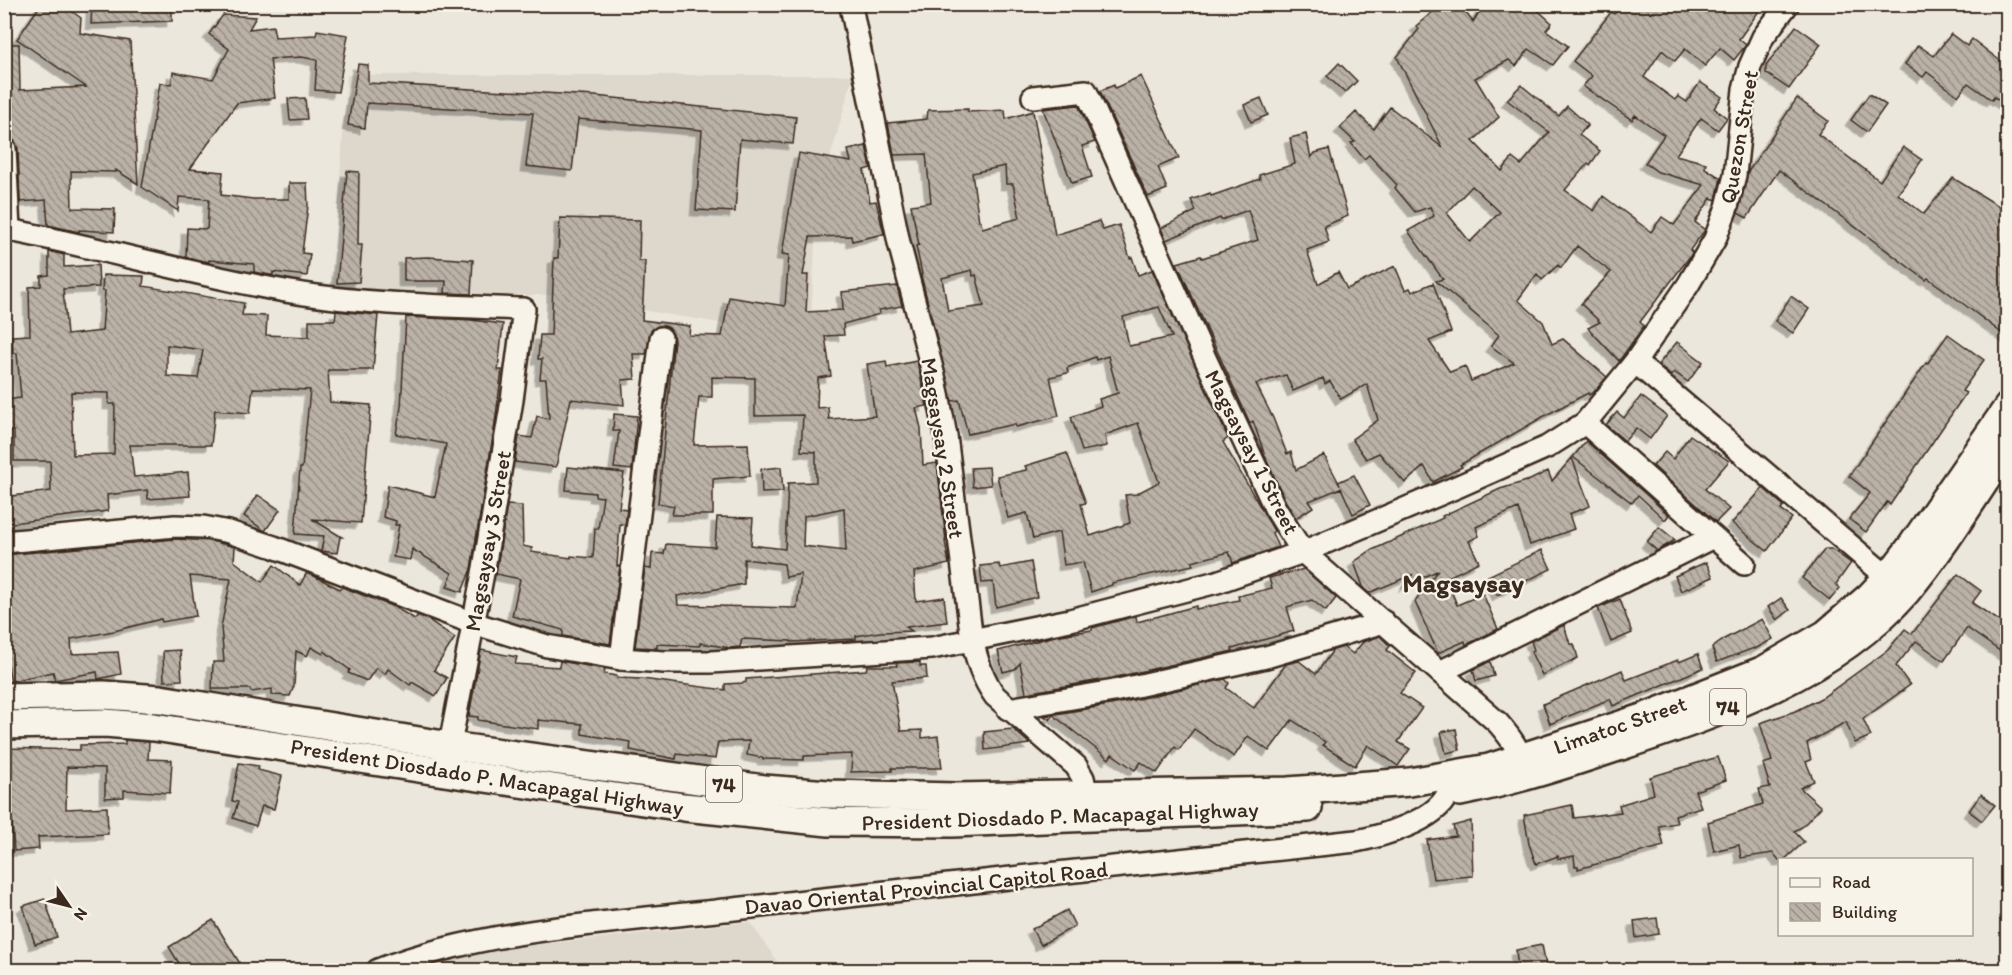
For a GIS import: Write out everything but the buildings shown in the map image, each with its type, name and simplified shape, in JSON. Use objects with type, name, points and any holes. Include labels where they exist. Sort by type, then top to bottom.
[{"type":"main road","name":"Limatoc Street","points":[[1460,783],[1652,735],[1765,692],[1835,653],[1880,617],[1897,585],[1911,547],[2007,407]]},
{"type":"main road","name":"Limatoc Street","points":[[1897,585],[1930,561],[2007,446]]},
{"type":"main road","name":"President Diosdado P. Macapagal Highway","points":[[4,697],[104,695],[160,699],[450,746],[765,789],[828,794],[955,797],[1089,805]]},
{"type":"main road","name":"President Diosdado P. Macapagal Highway","points":[[4,725],[105,723],[154,727],[696,808],[829,822],[952,823],[1089,805],[1410,782],[1460,783]]},
{"type":"street","name":"Quezon Street","points":[[4,542],[175,526],[203,527],[229,532],[274,547],[473,623],[547,646],[621,659],[664,663],[933,648],[1071,620],[1217,582],[1303,552],[1547,447],[1586,423],[1635,362],[1688,285],[1715,239],[1728,207],[1735,175],[1744,89],[1750,66],[1763,37],[1788,4]]},
{"type":"street","name":"Magsaysay 2 Street","points":[[851,6],[899,243],[936,384],[946,436],[972,640],[978,665],[986,684],[1008,709],[1061,751],[1076,766],[1083,778],[1089,805]]},
{"type":"street","name":"Magsaysay 1 Street","points":[[1033,97],[1086,90],[1205,358],[1275,508],[1303,552],[1498,723],[1517,747],[1524,768]]},
{"type":"street","points":[[5,149],[7,230]]},
{"type":"street","name":"Magsaysay 3 Street","points":[[7,230],[177,270],[296,293],[382,303],[524,309],[512,400],[444,772]]},
{"type":"street","points":[[621,659],[661,338]]},
{"type":"street","points":[[1635,362],[1897,585]]},
{"type":"street","points":[[1586,423],[1744,564]]},
{"type":"street","points":[[1440,672],[1713,537]]},
{"type":"street","points":[[1008,709],[1114,691],[1266,657],[1384,622]]},
{"type":"street","name":"Davao Oriental Provincial Capitol Road","points":[[378,970],[418,956],[473,943],[553,930],[897,890],[1356,841],[1386,834],[1418,821],[1433,810],[1460,783]]},
{"type":"shaded area","points":[[347,75],[853,75],[817,206],[810,338],[551,295],[332,296]]},
{"type":"shaded area","points":[[750,922],[783,970],[411,970],[428,964],[517,947]]},
{"type":"district","name":"Magsaysay","points":[[1463,583]]}]
